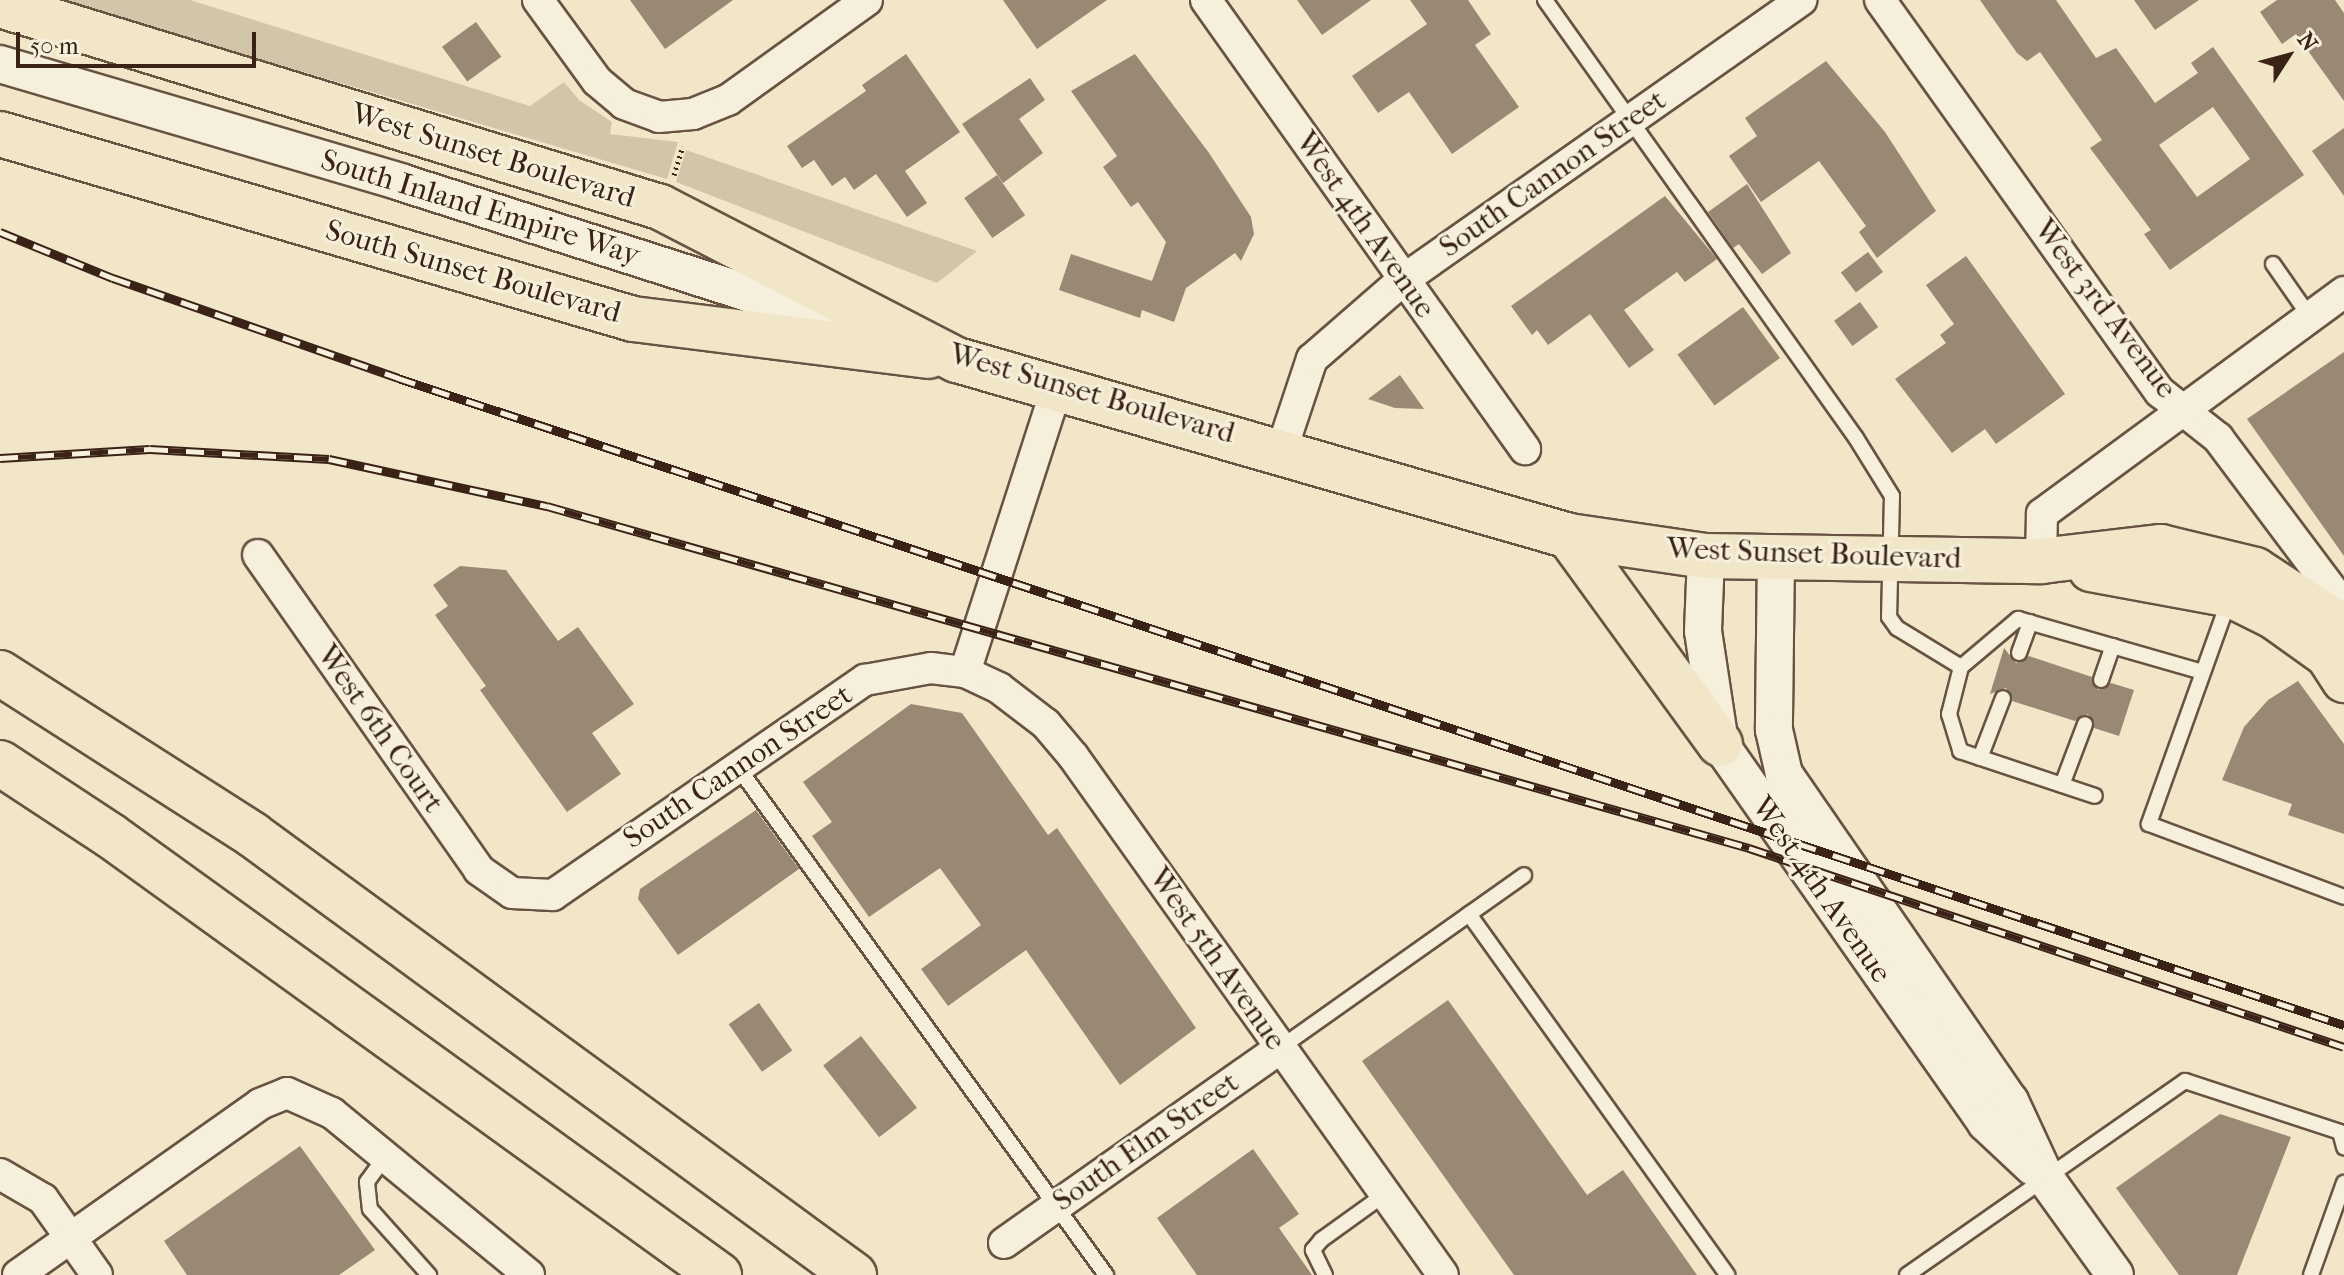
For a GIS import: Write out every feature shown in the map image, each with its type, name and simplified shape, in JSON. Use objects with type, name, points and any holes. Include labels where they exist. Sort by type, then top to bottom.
[{"type":"main road","name":"West Sunset Boulevard","points":[[0,5],[660,207],[957,360],[1282,449],[1569,536],[1706,556],[2041,561],[2161,547],[2255,570],[2344,628]]},
{"type":"main road","name":"South Sunset Boulevard","points":[[0,134],[633,319],[957,360]]},
{"type":"main road","points":[[1569,536],[1720,744]]},
{"type":"main road","name":"West Sunset Boulevard","points":[[2041,561],[2231,595],[2275,617],[2317,648],[2344,680]]},
{"type":"main road","points":[[0,673],[266,844],[854,1275]]},
{"type":"main road","points":[[0,763],[111,836],[719,1275]]},
{"type":"street","points":[[538,0],[597,81],[624,104],[659,117],[693,114],[728,100],[867,0]]},
{"type":"street","name":"West 4th Avenue","points":[[1206,0],[1525,449]]},
{"type":"street","name":"South Cannon Street","points":[[1282,449],[1312,359],[1403,280],[1801,0]]},
{"type":"street","name":"West 3rd Avenue","points":[[1880,0],[2160,392],[2218,438],[2344,606]]},
{"type":"street","name":"South Inland Empire Way","points":[[0,64],[400,182],[957,360]]},
{"type":"street","points":[[2041,561],[2042,514],[2344,292]]},
{"type":"street","points":[[965,672],[1057,388]]},
{"type":"street","name":"West 6th Court","points":[[258,555],[479,870],[512,893]]},
{"type":"street","name":"West 4th Avenue","points":[[1776,555],[1774,730],[1784,774],[2010,1101],[2046,1179],[2115,1275]]},
{"type":"street","name":"West 4th Avenue","points":[[1706,556],[1703,631],[1720,744],[1986,1123],[2046,1179]]},
{"type":"street","name":"South Cannon Street","points":[[512,893],[553,895],[865,680],[904,669],[965,672]]},
{"type":"street","name":"West 5th Avenue","points":[[965,672],[1023,704],[1057,737],[1443,1275]]},
{"type":"street","name":"South Elm Street","points":[[1004,1243],[1280,1048]]},
{"type":"street","points":[[18,1275],[260,1104],[287,1093],[322,1106],[529,1275]]},
{"type":"street","points":[[0,1174],[35,1192],[97,1275]]},
{"type":"lane","points":[[1545,0],[1892,496],[1889,617],[1897,628],[1961,667]]},
{"type":"lane","points":[[2273,264],[2310,317]]},
{"type":"lane","points":[[2231,595],[2149,824],[2344,897]]},
{"type":"lane","points":[[2095,796],[1960,751],[1950,729],[1961,667],[2018,619],[2203,672]]},
{"type":"lane","points":[[2019,653],[2030,622]]},
{"type":"lane","points":[[2101,680],[2113,646]]},
{"type":"lane","points":[[1980,758],[2003,698]]},
{"type":"lane","points":[[2062,785],[2085,724]]},
{"type":"lane","points":[[737,766],[1106,1275]]},
{"type":"lane","name":"South Elm Street","points":[[1280,1048],[1524,875]]},
{"type":"lane","points":[[1469,914],[1727,1275]]},
{"type":"lane","points":[[1907,1275],[2185,1081],[2340,1132],[2344,1147]]},
{"type":"lane","points":[[385,1157],[367,1182],[370,1209],[429,1275]]},
{"type":"lane","points":[[2311,1275],[2344,1183]]},
{"type":"lane","points":[[1325,1275],[1313,1250],[1321,1240],[1385,1194]]},
{"type":"path","points":[[671,184],[685,140]]},
{"type":"shaded area","points":[[58,0],[190,0],[530,106],[564,82],[579,100],[612,122],[610,134],[678,142],[667,179]]},
{"type":"shaded area","points":[[686,150],[977,251],[937,283],[676,182]]},
{"type":"building","points":[[630,0],[733,0],[665,49]]},
{"type":"building","points":[[1003,0],[1107,0],[1037,49]]},
{"type":"building","points":[[1297,0],[1371,0],[1322,35]]},
{"type":"building","points":[[1410,0],[1468,0],[1491,34],[1475,45],[1519,107],[1452,154],[1409,92],[1378,113],[1352,76],[1427,24]]},
{"type":"building","points":[[1980,0],[2056,0],[2096,58],[2116,48],[2155,103],[2198,73],[2191,63],[2213,47],[2304,175],[2170,270],[2144,234],[2151,230],[2090,148],[2102,140],[2040,52],[2027,61],[2017,53]],"holes":[[[2213,107],[2250,159],[2197,197],[2159,145]]]},
{"type":"building","points":[[2134,0],[2199,0],[2155,30]]},
{"type":"building","points":[[2277,0],[2335,0],[2344,13],[2344,101],[2296,34],[2282,44],[2260,12]]},
{"type":"building","points":[[476,22],[501,57],[467,81],[442,47]]},
{"type":"building","points":[[906,54],[960,132],[905,171],[927,203],[907,217],[876,174],[854,190],[845,177],[832,186],[814,160],[802,168],[787,146],[866,91],[862,85]]},
{"type":"building","points":[[1135,54],[1209,153],[1251,217],[1254,234],[1241,261],[1235,253],[1186,288],[1174,322],[1142,310],[1140,318],[1059,290],[1071,254],[1152,281],[1166,242],[1138,202],[1131,207],[1103,167],[1117,156],[1071,91]]},
{"type":"building","points":[[1826,61],[1885,132],[1936,211],[1877,258],[1859,232],[1866,226],[1819,161],[1761,202],[1729,156],[1757,136],[1745,118]]},
{"type":"building","points":[[1030,78],[1045,100],[1019,119],[1043,153],[1003,183],[962,124]]},
{"type":"building","points":[[2344,128],[2344,196],[2312,151]]},
{"type":"building","points":[[997,175],[1025,215],[992,238],[964,198]]},
{"type":"building","points":[[1747,184],[1791,253],[1762,274],[1739,244],[1733,248],[1708,212]]},
{"type":"building","points":[[1665,196],[1717,259],[1685,282],[1677,272],[1624,310],[1654,350],[1629,368],[1590,314],[1548,345],[1537,330],[1532,335],[1511,306]]},
{"type":"building","points":[[1868,252],[1883,272],[1856,292],[1841,272]]},
{"type":"building","points":[[1966,256],[2065,394],[1996,444],[1985,429],[1952,453],[1895,379],[1946,343],[1940,335],[1954,324],[1926,285]]},
{"type":"building","points":[[1860,302],[1878,327],[1852,346],[1834,321]]},
{"type":"building","points":[[1743,307],[1780,358],[1715,406],[1677,355]]},
{"type":"building","points":[[2344,352],[2344,556],[2247,419]]},
{"type":"building","points":[[1400,375],[1424,409],[1395,408],[1368,399]]},
{"type":"building","points":[[460,566],[506,570],[558,641],[578,627],[634,704],[592,733],[621,774],[567,812],[480,690],[486,686],[435,615],[448,606],[433,585]]},
{"type":"building","points":[[2004,648],[2016,663],[2029,656],[2092,677],[2098,690],[2111,683],[2134,690],[2119,736],[2094,728],[2088,714],[2075,721],[2012,701],[2006,688],[1990,694]]},
{"type":"building","points":[[2298,681],[2344,744],[2344,834],[2288,815],[2292,804],[2222,780],[2244,727],[2268,700]]},
{"type":"building","points":[[911,704],[962,713],[1048,835],[1057,828],[1196,1028],[1120,1085],[1026,950],[948,1006],[921,969],[981,925],[940,868],[869,917],[812,836],[832,822],[803,782]]},
{"type":"building","points":[[756,810],[799,869],[678,955],[638,899],[640,889]]},
{"type":"building","points":[[1448,1000],[1587,1195],[1623,1170],[1697,1275],[1514,1275],[1362,1061]]},
{"type":"building","points":[[759,1003],[792,1051],[762,1072],[729,1024]]},
{"type":"building","points":[[861,1036],[917,1108],[879,1137],[823,1066]]},
{"type":"building","points":[[2220,1114],[2291,1137],[2237,1275],[2179,1275],[2116,1188]]},
{"type":"building","points":[[300,1146],[375,1250],[339,1275],[187,1275],[164,1241]]},
{"type":"building","points":[[1253,1149],[1299,1214],[1279,1228],[1312,1275],[1197,1275],[1157,1218]]},
{"type":"railway","points":[[0,232],[113,278],[398,378],[2344,1025]]},
{"type":"railway","points":[[0,458],[150,449],[329,459],[547,506],[1749,848],[2344,1047]]}]
